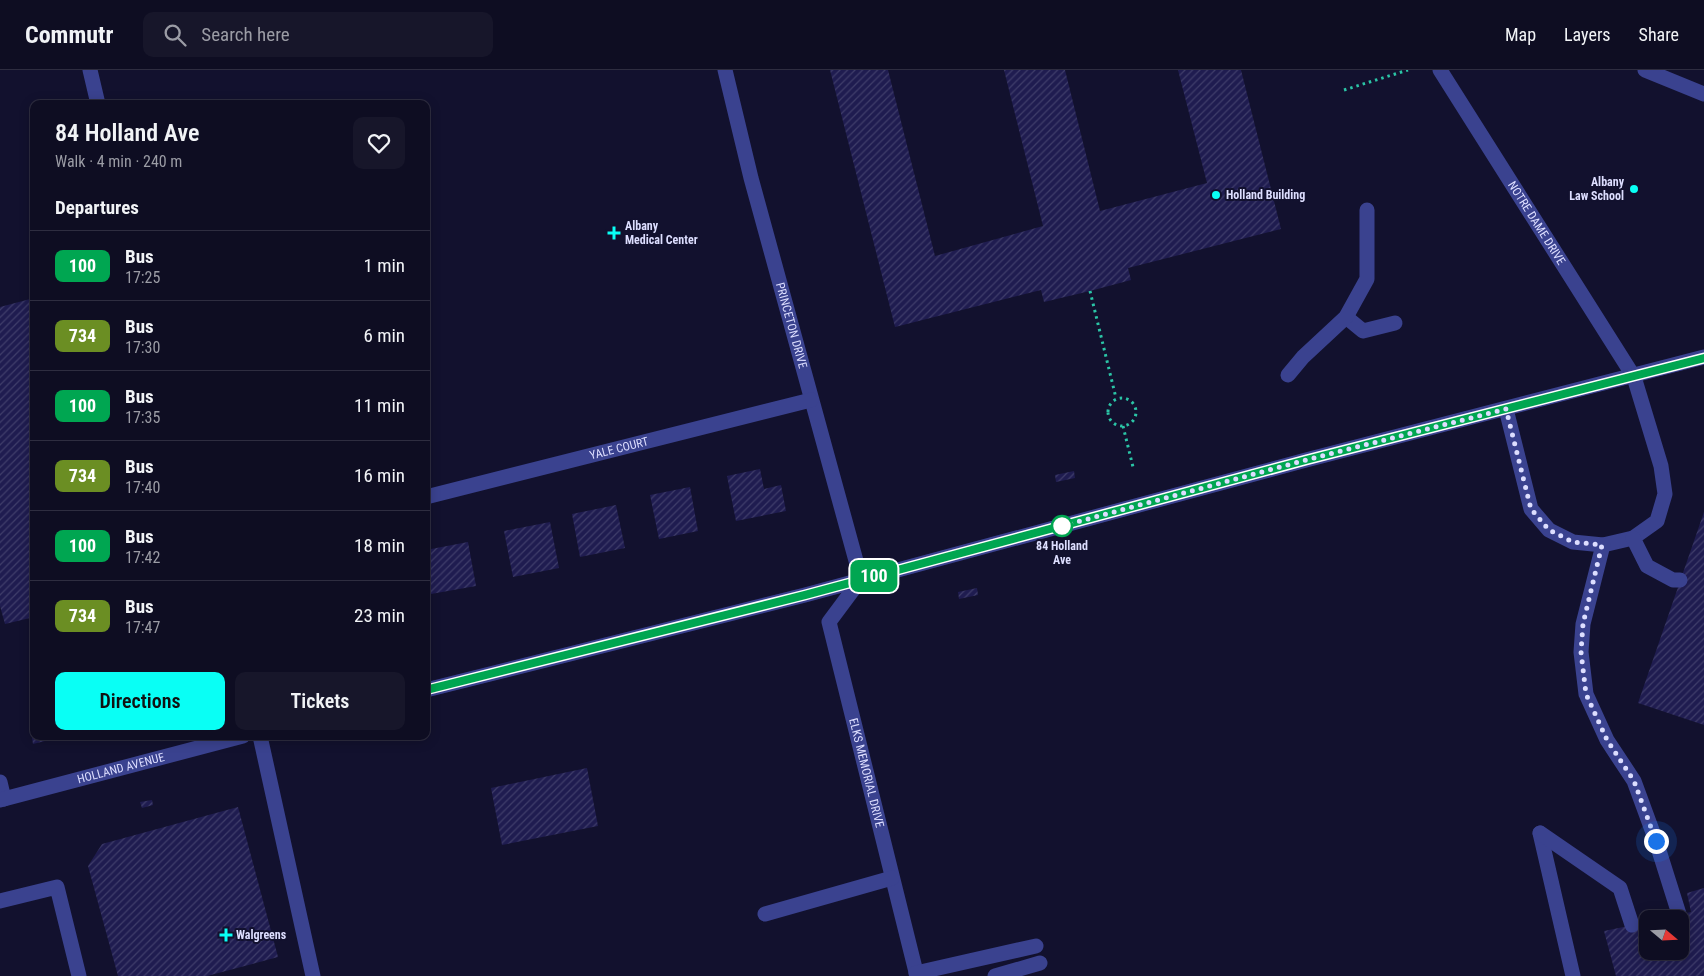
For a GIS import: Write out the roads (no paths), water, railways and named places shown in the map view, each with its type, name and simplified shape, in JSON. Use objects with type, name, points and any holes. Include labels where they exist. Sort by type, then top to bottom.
[{"type":"street","points":[[90,70],[97,100]]},
{"type":"street","name":"PRINCETON DRIVE","points":[[724,70],[751,178],[861,579]]},
{"type":"street","name":"NOTRE DAME DRIVE","points":[[1440,70],[1634,377]]},
{"type":"street","points":[[1646,70],[1704,94]]},
{"type":"street","points":[[1288,375],[1303,357],[1346,317],[1368,279],[1368,210]]},
{"type":"street","points":[[1346,317],[1363,331],[1395,323]]},
{"type":"street","points":[[430,689],[861,579],[1306,460],[1704,358]]},
{"type":"street","points":[[1506,409],[1531,509],[1549,530],[1573,542],[1602,545],[1632,538],[1656,521],[1665,494],[1661,466],[1634,377]]},
{"type":"street","name":"YALE COURT","points":[[430,495],[811,400]]},
{"type":"street","points":[[1632,538],[1646,566],[1673,580],[1680,580]]},
{"type":"street","points":[[1602,545],[1583,624],[1581,652],[1586,694],[1607,740],[1634,781],[1656,841],[1678,910]]},
{"type":"street","name":"ELKS MEMORIAL DRIVE","points":[[861,579],[829,622],[916,975]]},
{"type":"street","name":"HOLLAND AVENUE","points":[[2,799],[228,740]]},
{"type":"street","points":[[261,740],[313,976]]},
{"type":"street","points":[[0,782],[2,799]]},
{"type":"street","points":[[1573,976],[1540,833],[1620,888],[1632,925]]},
{"type":"street","points":[[765,914],[892,878]]},
{"type":"street","points":[[0,901],[57,887],[79,976]]},
{"type":"street","points":[[916,975],[1036,946]]},
{"type":"street","points":[[995,976],[1040,963]]},
{"type":"place","name":"Albany Law School","points":[[1634,189]]},
{"type":"place","name":"Holland Building","points":[[1216,195]]},
{"type":"place","name":"Albany Medical Center","points":[[614,233]]},
{"type":"place","name":"84 Holland Ave","points":[[1062,526]]},
{"type":"place","name":"Walgreens","points":[[226,935]]}]
